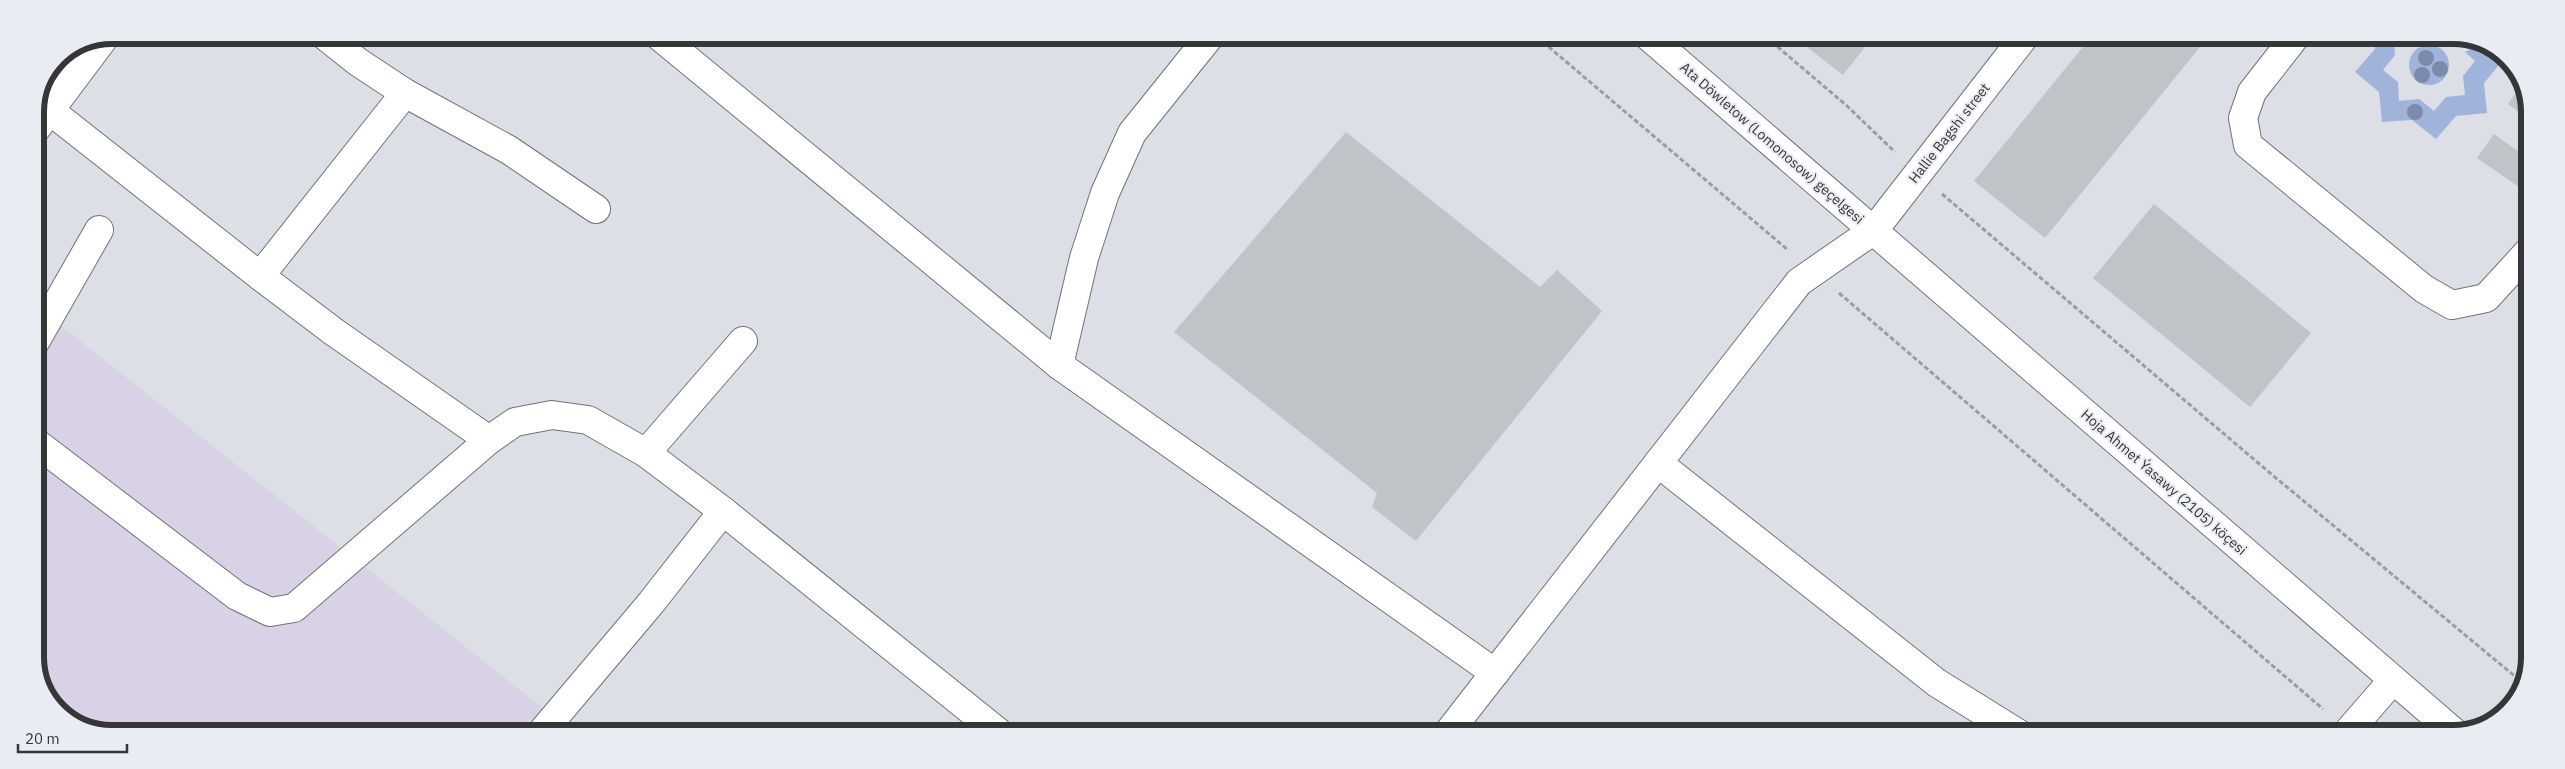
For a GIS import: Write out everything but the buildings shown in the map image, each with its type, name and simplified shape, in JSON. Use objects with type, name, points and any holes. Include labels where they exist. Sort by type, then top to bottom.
[{"type":"street","points":[[335,44],[358,62],[405,93],[509,150],[596,209]]},
{"type":"street","points":[[669,44],[1059,365],[1495,673]]},
{"type":"street","points":[[1059,365],[1084,258],[1105,193],[1132,133],[1204,44]]},
{"type":"street","name":"Ata Döwletow (Lomonosow) geçelgesi","points":[[1656,44],[1874,230]]},
{"type":"street","name":"Hallie Bagshi street","points":[[1454,725],[1799,282],[1874,230],[2019,44]]},
{"type":"street","points":[[2290,44],[2252,92],[2244,118],[2248,145],[2424,289],[2452,305],[2486,298],[2521,260]]},
{"type":"street","points":[[44,111],[98,45]]},
{"type":"street","points":[[260,276],[405,93]]},
{"type":"street","points":[[44,117],[334,332],[489,440]]},
{"type":"street","points":[[44,326],[98,230]]},
{"type":"street","name":"Hoja Ahmet Ýasawy (2105) köçesi","points":[[1874,230],[2445,725]]},
{"type":"street","points":[[646,453],[743,341]]},
{"type":"street","points":[[44,449],[237,596],[270,612],[294,608],[489,440],[515,422],[552,415],[588,420],[646,453],[723,511],[989,725]]},
{"type":"street","points":[[1658,464],[1937,683],[2005,725]]},
{"type":"street","points":[[548,725],[651,603],[723,511]]},
{"type":"street","points":[[2354,725],[2392,680]]},
{"type":"path","points":[[1546,44],[1814,271],[2340,725]]},
{"type":"path","points":[[1774,44],[1846,105],[1918,173],[2270,473],[2518,678]]},
{"type":"shaded area","points":[[2375,44],[2394,44],[2395,55],[2383,70],[2398,82],[2399,101],[2419,99],[2434,111],[2446,97],[2465,95],[2463,76],[2475,61],[2465,52],[2474,47],[2491,55],[2500,63],[2484,83],[2487,113],[2456,116],[2436,139],[2412,120],[2382,122],[2379,92],[2355,72],[2375,49]]},
{"type":"shaded area","points":[[2429,45],[2443,51],[2449,65],[2443,79],[2429,85],[2415,79],[2409,65],[2415,51]]},
{"type":"shaded area","points":[[44,312],[564,725],[103,725],[86,720],[70,711],[55,695],[46,675],[44,662]]}]
